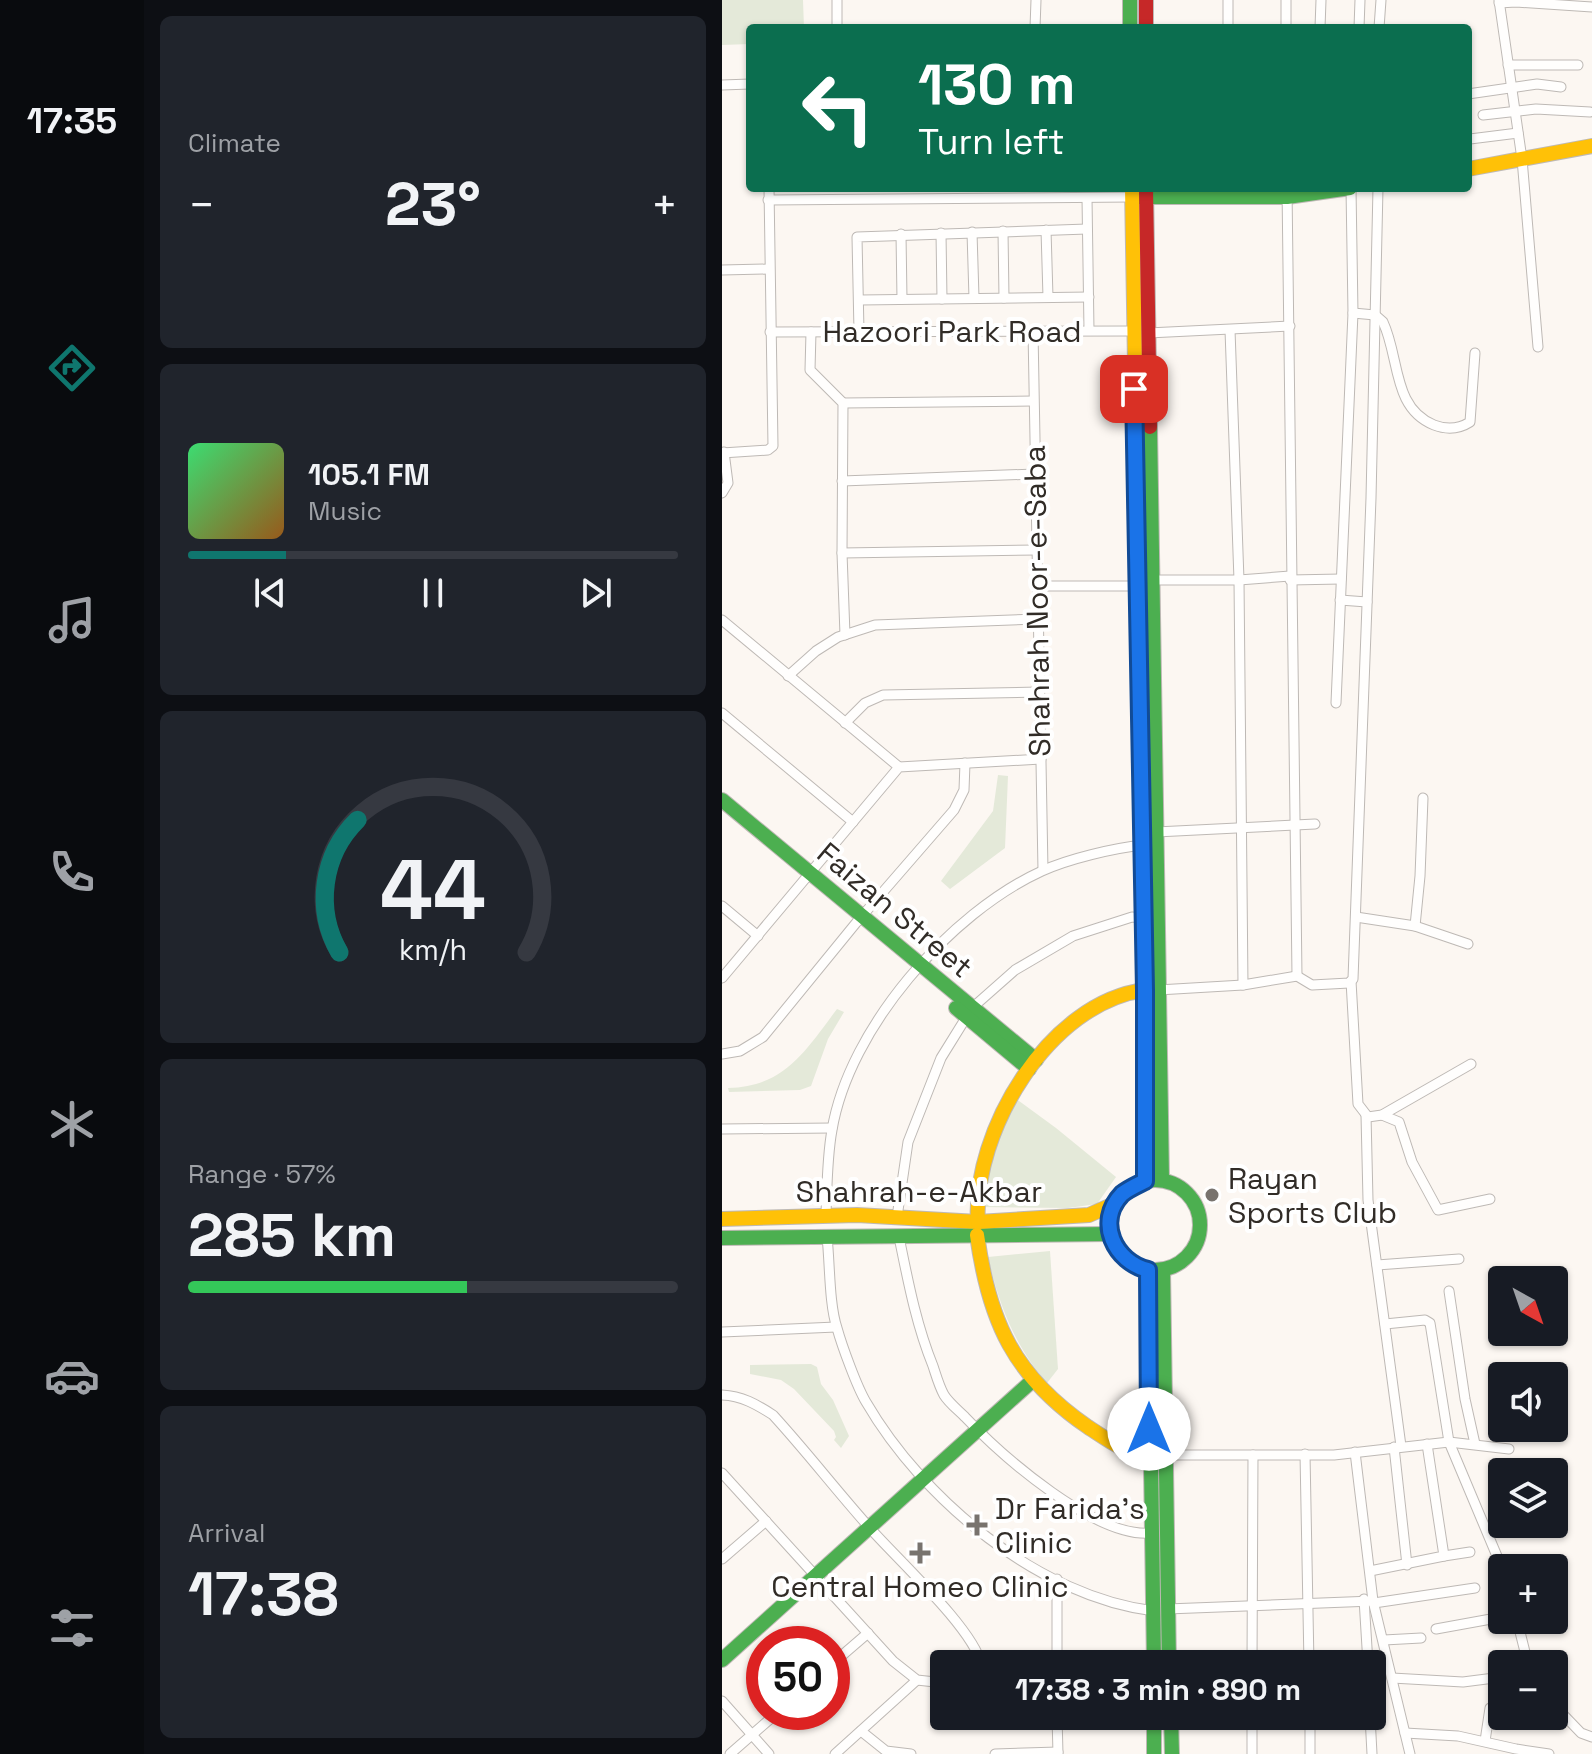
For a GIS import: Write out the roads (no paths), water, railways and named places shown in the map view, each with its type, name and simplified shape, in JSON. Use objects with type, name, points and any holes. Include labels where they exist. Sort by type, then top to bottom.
[{"type":"main road","points":[[1130,0],[1130,24]]},
{"type":"main road","points":[[1146,0],[1146,24]]},
{"type":"main road","points":[[1472,168],[1592,146]]},
{"type":"main road","points":[[1145,1181],[1156,802],[1153,580],[1143,447],[1139,193],[1287,192]]},
{"type":"main road","points":[[1143,447],[1137,586],[1140,803],[1144,918],[1152,990],[1162,1180]]},
{"type":"main road","name":"Faizan Street","points":[[722,800],[859,920],[1033,1064]]},
{"type":"main road","points":[[1140,803],[1156,802]]},
{"type":"main road","name":"Faizan Street","points":[[722,812],[808,876]]},
{"type":"main road","points":[[1149,1457],[1136,1457],[1070,1416],[1032,1381],[1004,1342],[990,1307],[980,1266],[978,1229],[979,1184],[986,1150],[998,1120],[1048,1043],[1123,994],[1152,990]]},
{"type":"main road","points":[[1145,1181],[1171,1181],[1191,1198],[1199,1214],[1198,1239],[1185,1259],[1155,1270],[1129,1263],[1121,1257],[1111,1234],[1110,1215],[1114,1204],[1124,1192],[1145,1181]]},
{"type":"main road","name":"Shahrah-e-Akbar","points":[[722,1238],[899,1237],[1089,1215],[1114,1204]]},
{"type":"main road","name":"Shahrah-e-Akbar","points":[[722,1219],[826,1215],[897,1217],[978,1229],[1111,1234]]},
{"type":"main road","points":[[1155,1270],[1166,1455],[1161,1610],[1156,1650]]},
{"type":"main road","points":[[1155,1270],[1149,1457],[1152,1533],[1167,1650]]},
{"type":"main road","points":[[722,1660],[1032,1381]]},
{"type":"main road","points":[[1154,1730],[1154,1754]]},
{"type":"main road","points":[[1171,1730],[1172,1754]]},
{"type":"street","points":[[837,0],[837,24]]},
{"type":"street","points":[[1035,24],[1036,0]]},
{"type":"street","points":[[1228,0],[1228,24]]},
{"type":"street","points":[[1286,0],[1286,24]]},
{"type":"street","points":[[1320,24],[1321,0]]},
{"type":"street","points":[[1359,24],[1360,0]]},
{"type":"street","points":[[1379,24],[1381,0]]},
{"type":"street","points":[[1538,347],[1522,159],[1499,2],[1592,7]]},
{"type":"street","points":[[1508,65],[1578,65]]},
{"type":"street","points":[[722,85],[746,84]]},
{"type":"street","points":[[1472,93],[1537,84],[1561,87]]},
{"type":"street","points":[[1483,115],[1536,109],[1590,112]]},
{"type":"street","points":[[1472,139],[1518,133]]},
{"type":"street","points":[[722,493],[728,483],[723,452],[768,450],[773,446],[769,192]]},
{"type":"street","points":[[768,200],[1032,192],[1087,198],[1139,193]]},
{"type":"street","points":[[1287,192],[1297,976]]},
{"type":"street","points":[[1336,703],[1353,313],[1350,192]]},
{"type":"street","points":[[1378,192],[1367,602],[1354,976],[1351,981],[1358,1104],[1372,1118],[1382,1115],[1471,1064]]},
{"type":"street","points":[[1087,198],[1089,330]]},
{"type":"street","points":[[859,332],[857,237],[1087,229]]},
{"type":"street","points":[[1046,230],[1048,297]]},
{"type":"street","points":[[1003,231],[1004,298]]},
{"type":"street","points":[[972,232],[974,298]]},
{"type":"street","points":[[941,233],[942,299]]},
{"type":"street","points":[[901,234],[902,299]]},
{"type":"street","points":[[722,270],[769,269]]},
{"type":"street","points":[[860,300],[1089,297]]},
{"type":"street","points":[[1353,313],[1375,315],[1385,327],[1410,409],[1431,424],[1456,429],[1470,422],[1475,353]]},
{"type":"street","name":"Hazoori Park Road","points":[[770,332],[1140,332],[1290,326]]},
{"type":"street","points":[[1230,330],[1239,580],[1243,985]]},
{"type":"street","name":"Shahrah Noor-e-Saba","points":[[1033,331],[1043,870]]},
{"type":"street","points":[[811,332],[810,370],[843,403],[1033,401]]},
{"type":"street","points":[[843,403],[845,635]]},
{"type":"street","points":[[842,481],[1035,474]]},
{"type":"street","points":[[842,553],[1037,550]]},
{"type":"street","points":[[1153,580],[1341,579]]},
{"type":"street","points":[[1037,586],[1137,586]]},
{"type":"street","points":[[1340,600],[1367,602]]},
{"type":"street","points":[[788,676],[816,651],[845,635],[875,625],[1038,619]]},
{"type":"street","points":[[722,620],[899,767],[1041,759]]},
{"type":"street","points":[[845,723],[865,703],[883,695],[1039,692]]},
{"type":"street","points":[[722,713],[853,822]]},
{"type":"street","points":[[722,1054],[740,1051],[763,1037],[954,810],[964,790],[965,763]]},
{"type":"street","points":[[722,978],[899,767]]},
{"type":"street","points":[[1415,926],[1423,798]]},
{"type":"street","points":[[1156,832],[1315,824]]},
{"type":"street","points":[[826,1215],[832,1128],[848,1077],[876,1024],[916,968],[987,904],[1043,870],[1122,847],[1143,845]]},
{"type":"street","points":[[722,906],[758,936]]},
{"type":"street","points":[[897,1217],[908,1142],[941,1058],[969,1012],[1015,970],[1073,936],[1132,917],[1144,918]]},
{"type":"street","points":[[1356,917],[1415,926],[1468,944]]},
{"type":"street","points":[[1152,990],[1243,985],[1297,976],[1312,985],[1351,981]]},
{"type":"street","points":[[1366,1115],[1368,1200],[1385,1324],[1407,1565]]},
{"type":"street","points":[[1382,1115],[1399,1122],[1412,1162],[1438,1210],[1490,1199]]},
{"type":"street","points":[[722,1129],[832,1128]]},
{"type":"street","points":[[827,1237],[836,1327],[864,1400],[924,1479],[971,1525],[1034,1568],[1115,1602],[1161,1610],[1370,1601],[1475,1588]]},
{"type":"street","points":[[899,1237],[919,1332],[944,1395],[1019,1468],[1078,1510],[1140,1534],[1152,1533]]},
{"type":"street","points":[[1377,1265],[1459,1259]]},
{"type":"street","points":[[1449,1291],[1475,1444]]},
{"type":"street","points":[[1385,1324],[1425,1320],[1430,1323],[1449,1442],[1496,1554]]},
{"type":"street","points":[[722,1332],[836,1327]]},
{"type":"street","points":[[722,1395],[755,1403],[773,1415],[976,1650]]},
{"type":"street","points":[[1166,1455],[1334,1455],[1449,1442],[1509,1449]]},
{"type":"street","points":[[1427,1444],[1444,1556]]},
{"type":"street","points":[[1355,1452],[1370,1571],[1368,1650]]},
{"type":"street","points":[[1305,1454],[1309,1650]]},
{"type":"street","points":[[1252,1650],[1253,1455]]},
{"type":"street","points":[[722,1473],[893,1661],[917,1680],[930,1681]]},
{"type":"street","points":[[722,1559],[766,1521]]},
{"type":"street","points":[[1370,1571],[1470,1552]]},
{"type":"street","points":[[1057,1579],[1057,1650]]},
{"type":"street","points":[[1370,1601],[1384,1640],[1410,1754]]},
{"type":"street","points":[[1436,1629],[1488,1620]]},
{"type":"street","points":[[850,1648],[868,1633]]},
{"type":"street","points":[[1384,1640],[1421,1638]]},
{"type":"street","points":[[1392,1678],[1463,1682],[1488,1679]]},
{"type":"street","points":[[835,1754],[917,1680]]},
{"type":"street","points":[[722,1701],[769,1754]]},
{"type":"street","points":[[1568,1720],[1581,1733],[1592,1737]]},
{"type":"street","points":[[1485,1741],[1488,1721]]},
{"type":"street","points":[[730,1754],[757,1730]]},
{"type":"street","points":[[995,1754],[1058,1753],[1057,1730]]},
{"type":"street","points":[[1252,1730],[1252,1754]]},
{"type":"street","points":[[1310,1730],[1310,1754]]},
{"type":"street","points":[[1371,1730],[1372,1754]]},
{"type":"street","points":[[861,1731],[886,1751],[911,1754]]},
{"type":"street","points":[[1405,1733],[1458,1736],[1549,1754]]},
{"type":"place","name":"Rayan Sports Club","points":[[1212,1195]]},
{"type":"place","name":"Dr Farida's Clinic","points":[[977,1525]]},
{"type":"place","name":"Central Homeo Clinic","points":[[920,1553]]}]
